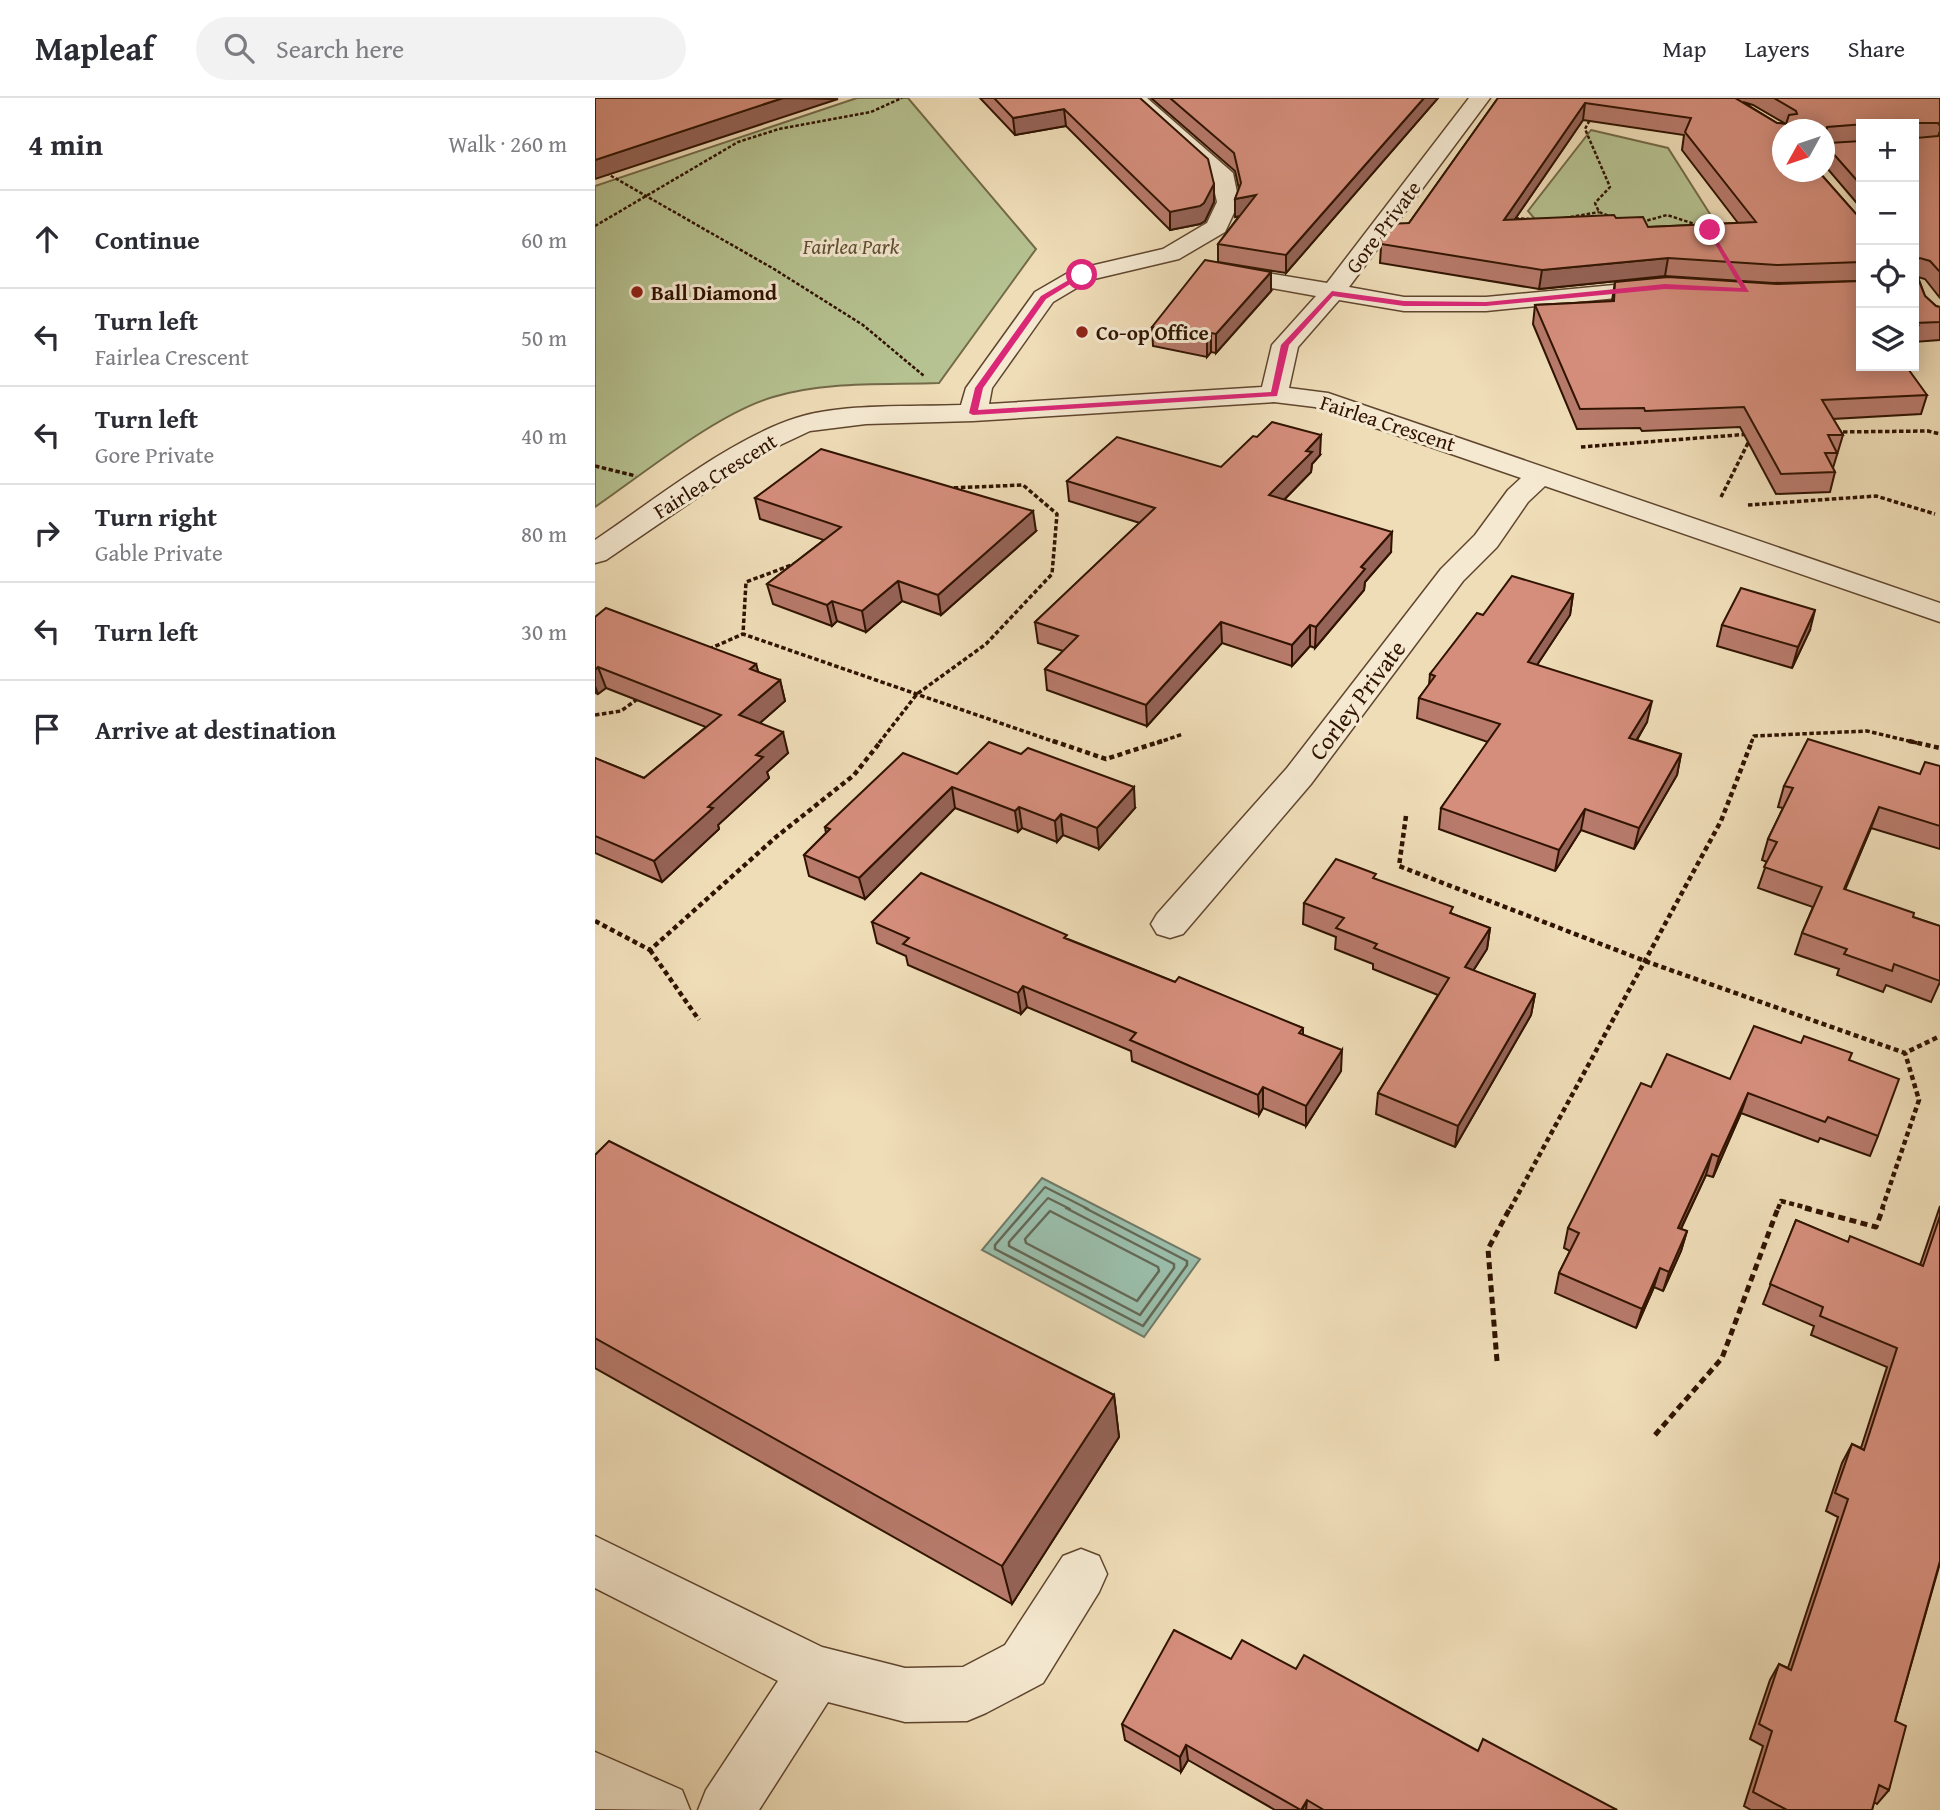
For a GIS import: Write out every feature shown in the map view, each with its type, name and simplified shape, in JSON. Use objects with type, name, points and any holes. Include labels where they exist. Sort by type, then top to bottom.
[{"type":"street","points":[[973,413],[979,388],[1044,297],[1082,275],[1171,254],[1217,227],[1228,202],[1222,173],[1135,98]]},
{"type":"street","name":"Gore Private","points":[[1274,394],[1285,345],[1332,293],[1481,98]]},
{"type":"street","points":[[1213,271],[1404,304],[1486,304],[1665,286],[1687,287]]},
{"type":"street","name":"Fairlea Crescent","points":[[595,554],[751,448],[804,424],[866,416],[973,413],[1274,394],[1319,399],[1940,613]]},
{"type":"street","name":"Corley Private","points":[[1170,924],[1299,776],[1452,575],[1486,541],[1518,496],[1541,475]]},
{"type":"street","points":[[595,1561],[816,1672],[905,1695],[967,1694],[1024,1664],[1081,1574]]},
{"type":"street","points":[[726,1810],[816,1672]]},
{"type":"street","points":[[595,1780],[662,1810]]},
{"type":"path","points":[[595,226],[738,142],[779,129],[871,112],[902,98]]},
{"type":"path","points":[[1596,108],[1585,129],[1610,187],[1595,203],[1599,212],[1618,219]]},
{"type":"path","points":[[606,173],[774,269],[863,325],[931,382]]},
{"type":"path","points":[[1631,221],[1644,222],[1667,215],[1700,223],[1710,230]]},
{"type":"path","points":[[1823,432],[1929,431],[1940,434]]},
{"type":"path","points":[[1579,447],[1752,434],[1716,507]]},
{"type":"path","points":[[595,466],[639,477]]},
{"type":"path","points":[[650,950],[776,837],[854,775],[917,694],[986,644],[1052,574],[1057,514],[1023,485],[946,488]]},
{"type":"path","points":[[1742,505],[1876,496],[1935,514]]},
{"type":"path","points":[[743,634],[746,582],[808,558]]},
{"type":"path","points":[[702,653],[743,634],[1106,759],[1182,734]]},
{"type":"path","points":[[595,715],[621,711],[641,696]]},
{"type":"path","points":[[1497,1361],[1488,1248],[1721,821],[1754,736],[1867,731],[1940,748]]},
{"type":"path","points":[[1406,816],[1399,866],[1645,961],[1905,1053],[1940,1036]]},
{"type":"path","points":[[595,921],[650,950],[699,1020]]},
{"type":"path","points":[[1654,1434],[1723,1358],[1781,1201],[1876,1227],[1919,1100],[1905,1053]]},
{"type":"green space","name":"Fairlea Park","points":[[857,98],[908,98],[1036,249],[939,383],[834,386],[773,397],[728,416],[705,430],[595,507],[595,186]]},
{"type":"green space","points":[[1591,130],[1668,148],[1717,225],[1647,230],[1539,224],[1528,211]]},
{"type":"water","points":[[1042,1178],[1200,1259],[1144,1337],[982,1250]]},
{"type":"building","points":[[595,98],[783,98],[595,160]]},
{"type":"building","points":[[994,98],[1140,98],[1208,159],[1214,184],[1200,206],[1170,212],[1064,109],[1013,118]]},
{"type":"building","points":[[1170,98],[1424,98],[1286,255],[1218,244],[1256,195],[1235,199],[1241,183],[1234,153]]},
{"type":"building","points":[[1498,98],[1735,98],[1772,120],[1772,182],[1828,182],[1856,214],[1856,262],[1777,265],[1668,258],[1542,270],[1381,244],[1382,230],[1387,224],[1409,223]],"holes":[[[1585,103],[1691,118],[1685,132],[1756,222],[1648,227],[1643,217],[1616,218],[1614,215],[1504,220]]]},
{"type":"building","points":[[1774,98],[1940,98],[1940,126],[1938,123],[1919,123],[1919,119],[1856,119],[1856,125],[1835,126],[1835,119],[1788,119],[1789,115],[1797,114],[1796,111]]},
{"type":"building","points":[[1940,131],[1940,272],[1930,261],[1920,258],[1919,138],[1938,136]]},
{"type":"building","points":[[1856,141],[1856,179],[1835,156],[1835,143]]},
{"type":"building","points":[[1205,260],[1271,272],[1216,334],[1211,333],[1207,338],[1152,327]]},
{"type":"building","points":[[1668,277],[1777,284],[1856,281],[1856,371],[1910,371],[1927,395],[1822,400],[1843,435],[1828,435],[1837,453],[1825,453],[1835,472],[1781,474],[1744,407],[1645,411],[1644,408],[1580,409],[1535,305],[1614,301],[1615,282]]},
{"type":"building","points":[[1919,281],[1925,296],[1940,307],[1940,322],[1919,323]]},
{"type":"building","points":[[1272,422],[1321,435],[1306,451],[1312,452],[1269,495],[1392,532],[1361,567],[1365,569],[1316,627],[1310,625],[1292,645],[1221,622],[1146,705],[1045,669],[1078,636],[1035,622],[1155,508],[1067,481],[1117,437],[1221,467]]},
{"type":"building","points":[[821,449],[1033,511],[938,595],[898,581],[862,611],[832,601],[827,605],[767,584],[841,527],[755,498]]},
{"type":"building","points":[[1512,576],[1573,594],[1528,662],[1652,701],[1629,738],[1681,754],[1639,828],[1585,809],[1559,850],[1441,808],[1500,724],[1419,698],[1435,676],[1430,674],[1477,613],[1483,615]]},
{"type":"building","points":[[1741,588],[1815,610],[1798,647],[1722,625]]},
{"type":"building","points":[[606,608],[756,664],[750,669],[780,680],[739,715],[783,732],[756,755],[763,757],[708,807],[713,808],[654,861],[595,836],[595,758],[644,778],[721,715],[598,667],[595,670],[595,617]]},
{"type":"building","points":[[1808,739],[1920,774],[1925,762],[1940,766],[1940,826],[1879,807],[1844,889],[1914,913],[1913,917],[1940,926],[1940,981],[1894,964],[1892,971],[1844,954],[1847,949],[1802,933],[1822,887],[1764,867],[1777,842],[1768,839],[1793,788],[1784,786]]},
{"type":"building","points":[[989,742],[1021,754],[1028,748],[1134,787],[1097,828],[1061,814],[1055,821],[1019,807],[1015,811],[952,787],[859,878],[804,855],[830,829],[825,827],[903,753],[957,774]]},
{"type":"building","points":[[1336,859],[1376,874],[1373,878],[1453,907],[1450,913],[1490,928],[1465,967],[1535,994],[1458,1126],[1378,1093],[1449,978],[1374,948],[1377,944],[1336,928],[1344,918],[1304,903]]},
{"type":"building","points":[[921,873],[1067,935],[1064,938],[1175,982],[1179,977],[1303,1028],[1299,1033],[1342,1050],[1306,1106],[1263,1087],[1258,1095],[1130,1040],[1136,1033],[1023,986],[1018,993],[903,944],[909,938],[872,922]]},
{"type":"building","points":[[1754,1026],[1801,1043],[1804,1036],[1852,1053],[1849,1060],[1899,1079],[1878,1136],[1828,1117],[1825,1122],[1748,1093],[1719,1157],[1712,1154],[1678,1228],[1687,1231],[1669,1272],[1660,1268],[1642,1309],[1559,1273],[1579,1233],[1568,1228],[1641,1083],[1651,1087],[1667,1054],[1730,1079]]},
{"type":"building","points":[[609,1141],[1114,1395],[1002,1566],[595,1338],[595,1155]]},
{"type":"building","points":[[1940,1216],[1940,1561],[1895,1721],[1906,1726],[1889,1790],[1879,1785],[1872,1810],[1787,1810],[1753,1792],[1772,1731],[1759,1724],[1779,1664],[1791,1670],[1848,1499],[1835,1493],[1852,1444],[1864,1450],[1897,1348],[1820,1316],[1823,1307],[1770,1284],[1796,1220],[1848,1242],[1850,1236],[1923,1266]]},
{"type":"building","points":[[1174,1630],[1231,1659],[1242,1640],[1296,1669],[1304,1655],[1478,1751],[1483,1739],[1617,1810],[1324,1810],[1307,1800],[1301,1810],[1186,1745],[1180,1757],[1122,1724]]},
{"type":"place","name":"Ball Diamond","points":[[637,292]]},
{"type":"place","name":"Co-op Office","points":[[1082,332]]},
{"type":"route","points":[[1082,275],[1044,297],[979,388],[973,413],[1274,394],[1285,345],[1332,293],[1404,304],[1486,304],[1665,286],[1746,290],[1710,230]]}]
